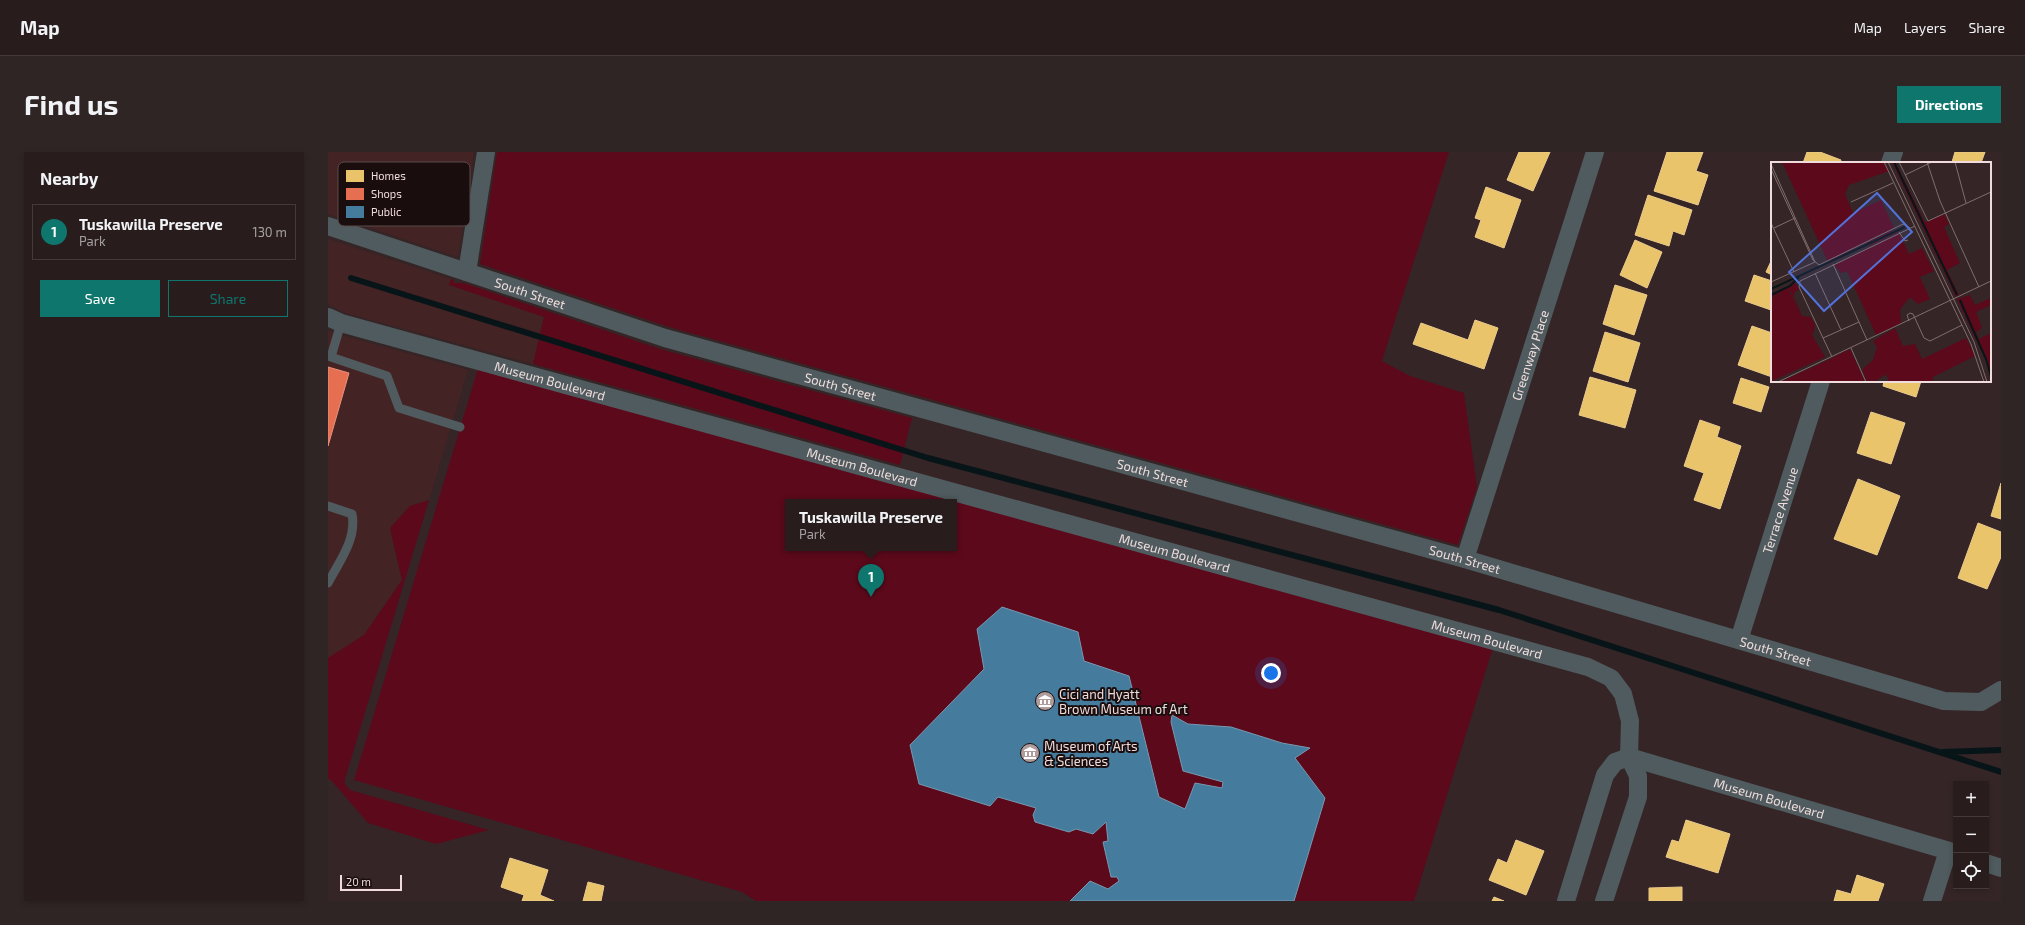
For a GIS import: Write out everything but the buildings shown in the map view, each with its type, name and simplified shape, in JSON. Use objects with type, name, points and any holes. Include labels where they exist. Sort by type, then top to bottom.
[{"type":"street","points":[[467,272],[486,152]]},
{"type":"street","name":"Greenway Place","points":[[1465,559],[1595,152]]},
{"type":"street","points":[[1890,162],[1894,152]]},
{"type":"street","name":"South Street","points":[[328,226],[665,338],[1465,559],[1944,701],[1981,702],[2001,690]]},
{"type":"street","name":"Museum Boulevard","points":[[335,320],[1588,667],[1611,678],[1623,694],[1630,722],[1630,757],[1952,852]]},
{"type":"street","name":"Terrace Avenue","points":[[1738,640],[1821,382]]},
{"type":"street","points":[[1566,901],[1605,775],[1615,762],[1630,757],[1638,776],[1638,797],[1604,901]]},
{"type":"street","points":[[1932,901],[1952,852]]},
{"type":"street","points":[[1989,864],[2001,868]]},
{"type":"lane","points":[[335,320],[329,356],[387,376],[399,408],[460,427]]},
{"type":"lane","points":[[328,506],[352,514],[354,525],[349,543],[328,583]]},
{"type":"shaded area","points":[[328,152],[474,152],[470,178],[470,162],[338,162],[338,217],[328,214]]},
{"type":"shaded area","points":[[497,152],[1449,152],[1382,361],[1410,376],[1464,393],[1477,487],[1458,545],[669,327],[480,264]]},
{"type":"shaded area","points":[[364,226],[463,226],[458,257]]},
{"type":"shaded area","points":[[328,239],[451,279],[449,285],[544,317],[533,364],[346,313],[328,304]]},
{"type":"shaded area","points":[[451,279],[454,283],[464,283],[660,349],[912,418],[900,465],[533,364],[544,317],[449,285]]},
{"type":"shaded area","points":[[328,330],[337,334],[468,370],[429,500],[410,506],[390,528],[402,580],[364,635],[328,658]]},
{"type":"shaded area","points":[[480,362],[1495,641],[1414,901],[756,901],[742,892],[354,780]]},
{"type":"shaded area","points":[[429,500],[345,779],[345,784],[350,790],[489,830],[436,844],[368,823],[331,780],[328,779],[328,658],[364,635],[402,580],[390,528],[410,506]]},
{"type":"waterway","points":[[351,278],[928,458],[1499,610],[2001,772]]},
{"type":"waterway","points":[[1943,752],[2001,750]]},
{"type":"place","name":"Tuskawilla Preserve","points":[[871,597]]},
{"type":"place","name":"Cici and Hyatt Brown Museum of Art","points":[[1045,701]]},
{"type":"place","name":"Museum of Arts & Sciences","points":[[1030,753]]}]
